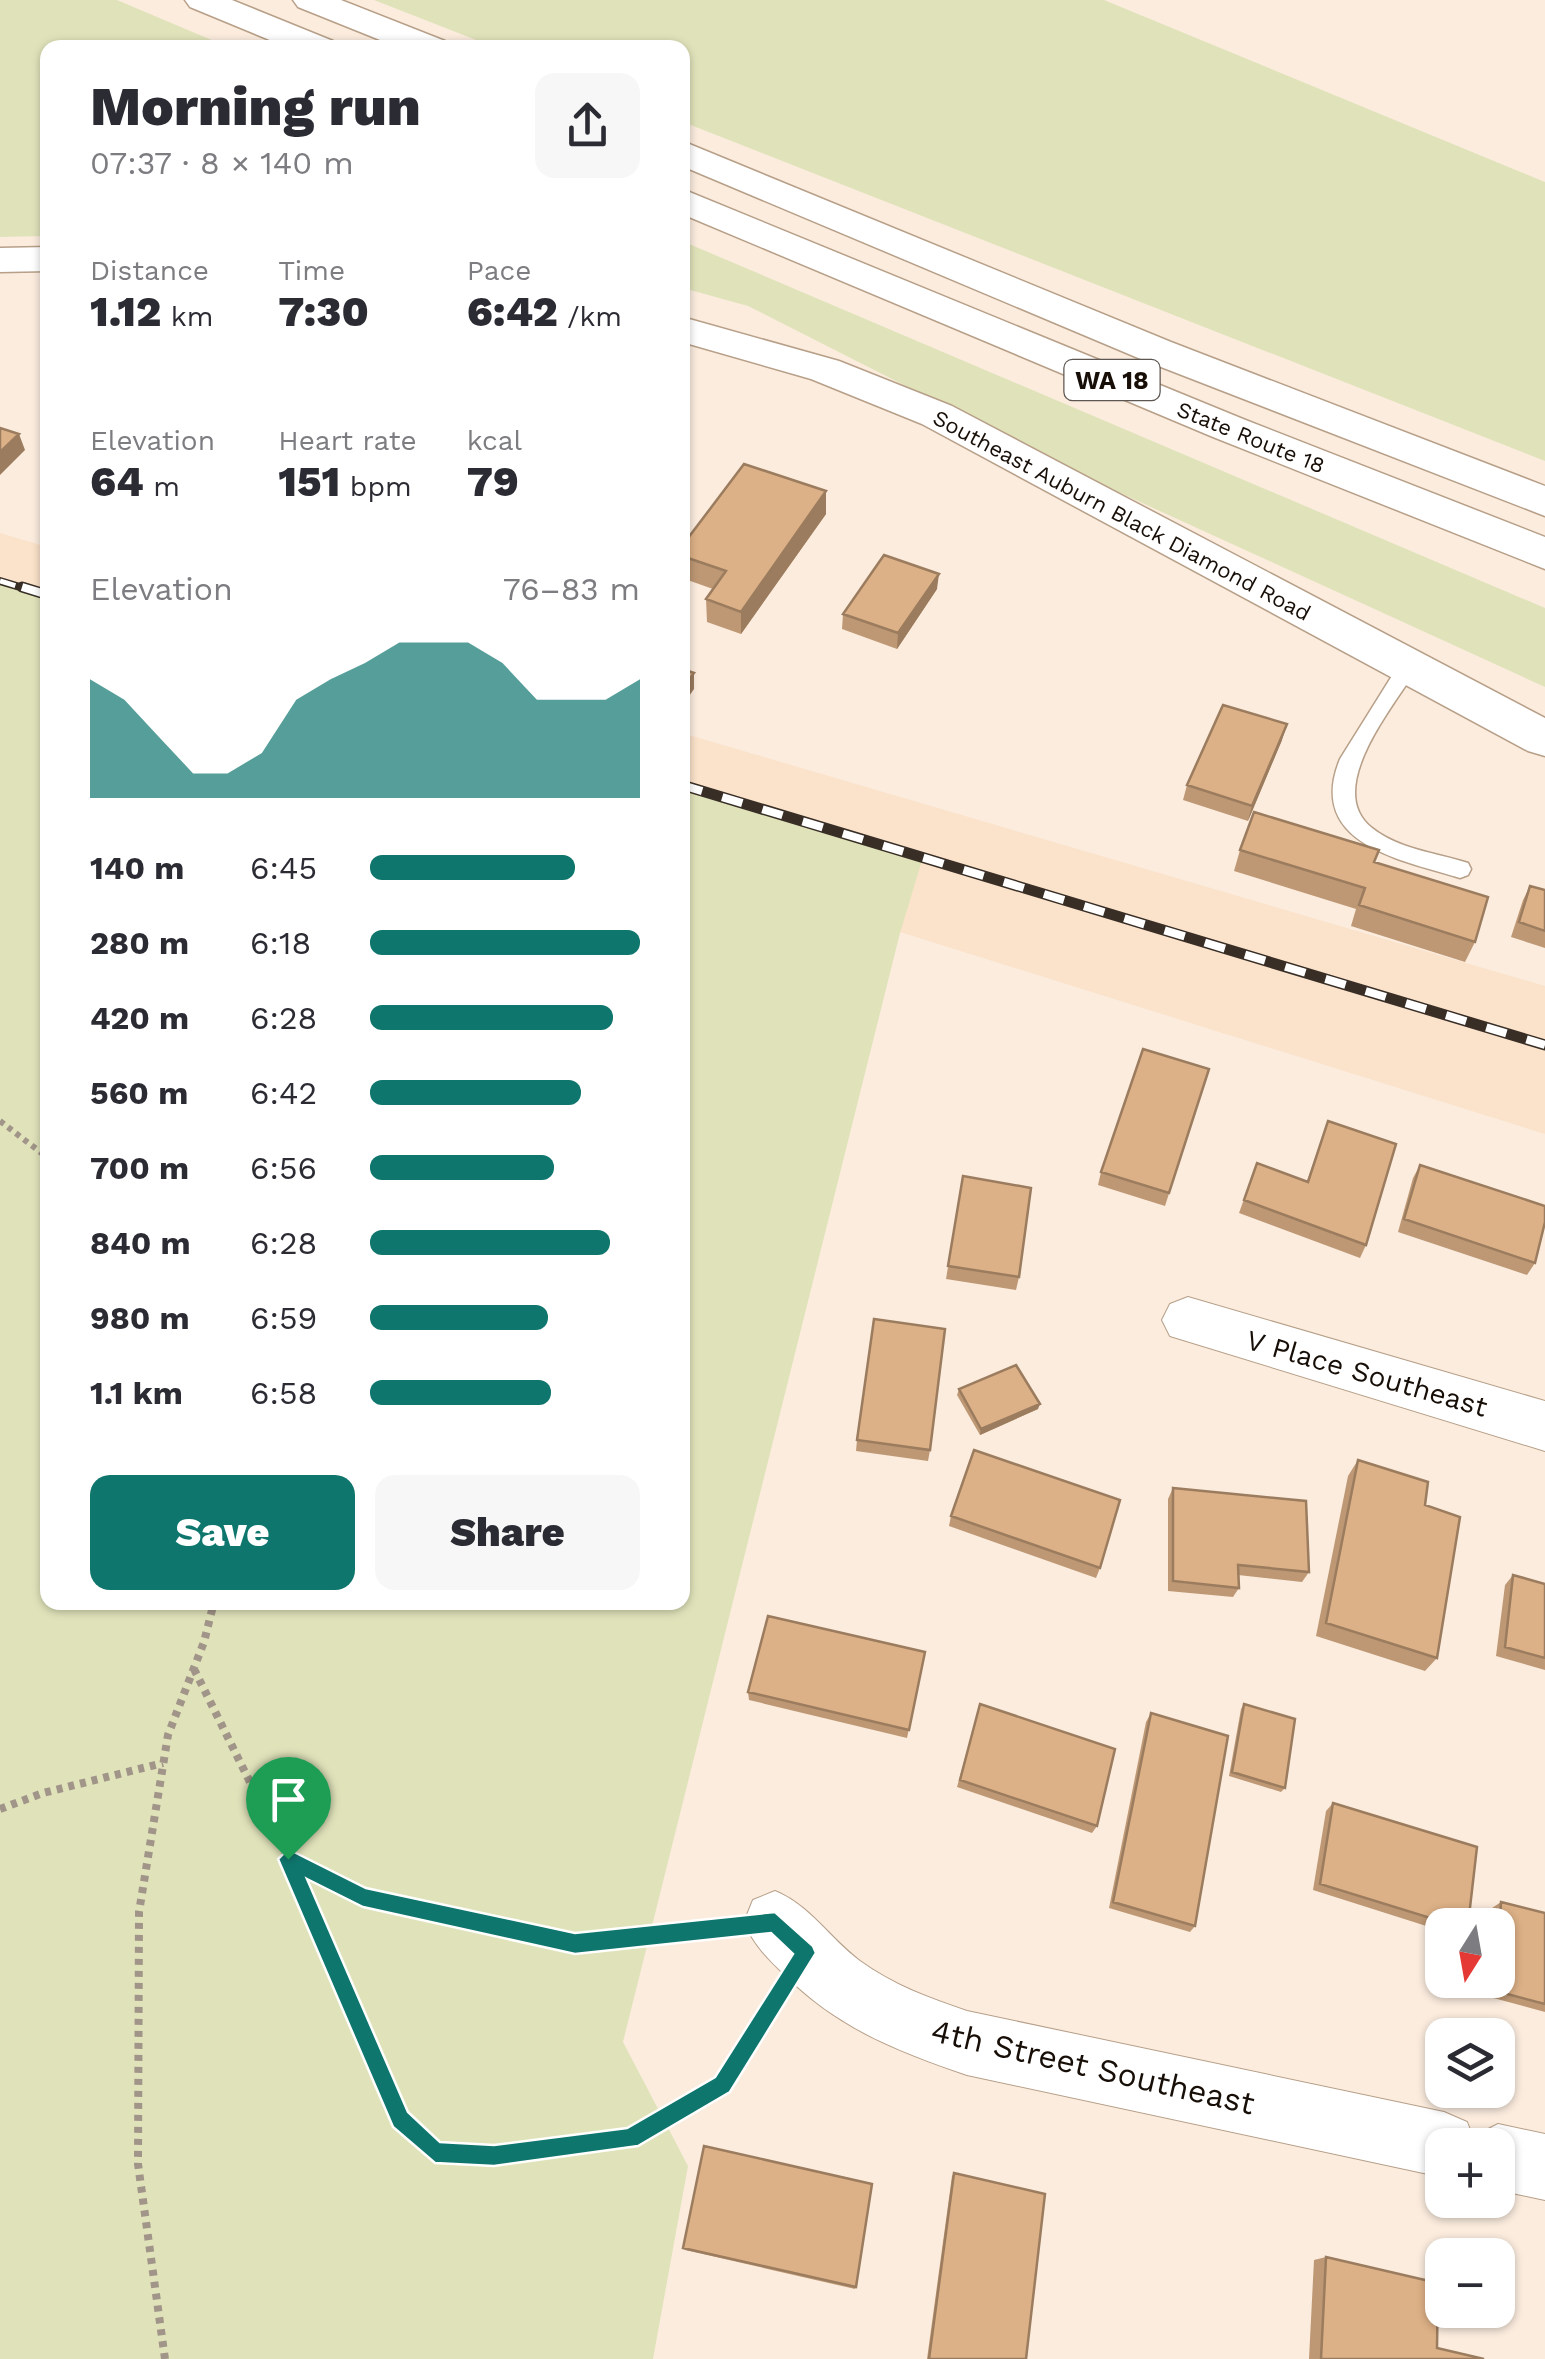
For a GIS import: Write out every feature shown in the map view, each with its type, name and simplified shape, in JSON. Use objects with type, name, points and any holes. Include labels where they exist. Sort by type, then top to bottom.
[{"type":"main road","points":[[202,0],[302,40]]},
{"type":"main road","points":[[310,0],[412,40]]},
{"type":"main road","name":"State Route 18","points":[[690,155],[1157,351],[1545,502]]},
{"type":"main road","name":"State Route 18","points":[[690,203],[1545,554]]},
{"type":"main road","points":[[0,260],[40,259]]},
{"type":"main road","name":"Southeast Auburn Black Diamond Road","points":[[690,331],[826,370],[937,415],[1545,739]]},
{"type":"street","name":"V Place Southeast","points":[[1188,1320],[1545,1426]]},
{"type":"street","name":"4th Street Southeast","points":[[790,1938],[836,1982],[898,2020],[967,2043],[1425,2141]]},
{"type":"street","points":[[1515,2160],[1545,2167]]},
{"type":"lane","points":[[1407,668],[1347,768],[1344,790],[1350,815],[1360,831],[1378,842],[1460,869]]},
{"type":"path","points":[[0,1121],[40,1152]]},
{"type":"path","points":[[164,2359],[138,2164],[139,1912],[168,1735],[212,1610]]},
{"type":"path","points":[[194,1669],[288,1859],[401,2120],[435,2152],[494,2156],[630,2139],[722,2084],[790,1938],[575,1944],[363,1897],[288,1859]]},
{"type":"path","points":[[0,1809],[43,1792],[164,1764]]},
{"type":"shaded area","points":[[0,533],[40,545],[40,661],[0,648]]},
{"type":"shaded area","points":[[690,735],[1545,986],[1545,1134],[690,866]]},
{"type":"green space","points":[[0,0],[117,0],[211,40],[40,40],[40,236],[0,237]]},
{"type":"green space","points":[[374,0],[1104,0],[1545,182],[1545,461],[690,125],[690,40],[476,40]]},
{"type":"green space","points":[[690,244],[1545,608],[1545,687],[1081,475],[748,306],[690,290]]},
{"type":"green space","points":[[0,581],[40,593],[40,1610],[690,1610],[690,787],[923,857],[900,933],[623,2042],[688,2166],[653,2359],[0,2359]]},
{"type":"building","points":[[0,428],[19,434],[0,452]]},
{"type":"building","points":[[744,464],[826,491],[741,612],[706,599],[726,571],[690,559],[690,535]]},
{"type":"building","points":[[884,555],[939,574],[898,633],[843,614]]},
{"type":"building","points":[[1223,705],[1287,724],[1252,806],[1187,785]]},
{"type":"building","points":[[1254,812],[1379,850],[1374,862],[1488,897],[1475,942],[1359,905],[1365,888],[1240,850]]},
{"type":"building","points":[[1530,886],[1545,890],[1545,931],[1519,922]]},
{"type":"building","points":[[1143,1049],[1209,1069],[1169,1193],[1101,1172]]},
{"type":"building","points":[[1328,1121],[1396,1144],[1366,1245],[1244,1200],[1257,1163],[1308,1182]]},
{"type":"building","points":[[1420,1165],[1545,1206],[1535,1263],[1404,1219]]},
{"type":"building","points":[[963,1176],[1031,1188],[1019,1277],[948,1266]]},
{"type":"building","points":[[874,1319],[945,1329],[930,1450],[857,1440]]},
{"type":"building","points":[[1016,1365],[1040,1404],[981,1429],[959,1389]]},
{"type":"building","points":[[974,1450],[1120,1500],[1100,1568],[951,1516]]},
{"type":"building","points":[[1358,1460],[1428,1482],[1425,1505],[1460,1517],[1437,1658],[1326,1623]]},
{"type":"building","points":[[1173,1488],[1306,1501],[1309,1572],[1238,1565],[1239,1588],[1173,1581]]},
{"type":"building","points":[[1513,1575],[1545,1584],[1545,1658],[1505,1647]]},
{"type":"building","points":[[768,1616],[925,1652],[909,1730],[748,1692]]},
{"type":"building","points":[[980,1704],[1115,1749],[1097,1826],[960,1780]]},
{"type":"building","points":[[1244,1704],[1295,1719],[1285,1788],[1232,1772]]},
{"type":"building","points":[[1151,1713],[1228,1736],[1195,1926],[1113,1902]]},
{"type":"building","points":[[1333,1803],[1477,1847],[1470,1908],[1425,1908],[1425,1916],[1320,1884]]},
{"type":"building","points":[[1501,1902],[1545,1913],[1545,2004],[1515,1996],[1515,1908],[1501,1908]]},
{"type":"building","points":[[704,2146],[872,2184],[856,2287],[683,2248]]},
{"type":"building","points":[[954,2173],[1045,2194],[1026,2359],[929,2359]]},
{"type":"building","points":[[1326,2257],[1425,2280],[1425,2328],[1437,2328],[1437,2348],[1484,2359],[1321,2359]]},
{"type":"railway","points":[[0,581],[30,590]]},
{"type":"railway","points":[[22,587],[40,593]]},
{"type":"railway","points":[[690,787],[1545,1045]]},
{"type":"route","points":[[288,1859],[363,1897],[575,1944],[775,1922],[806,1953],[722,2084],[630,2139],[494,2156],[435,2152],[401,2120],[288,1859]]}]
